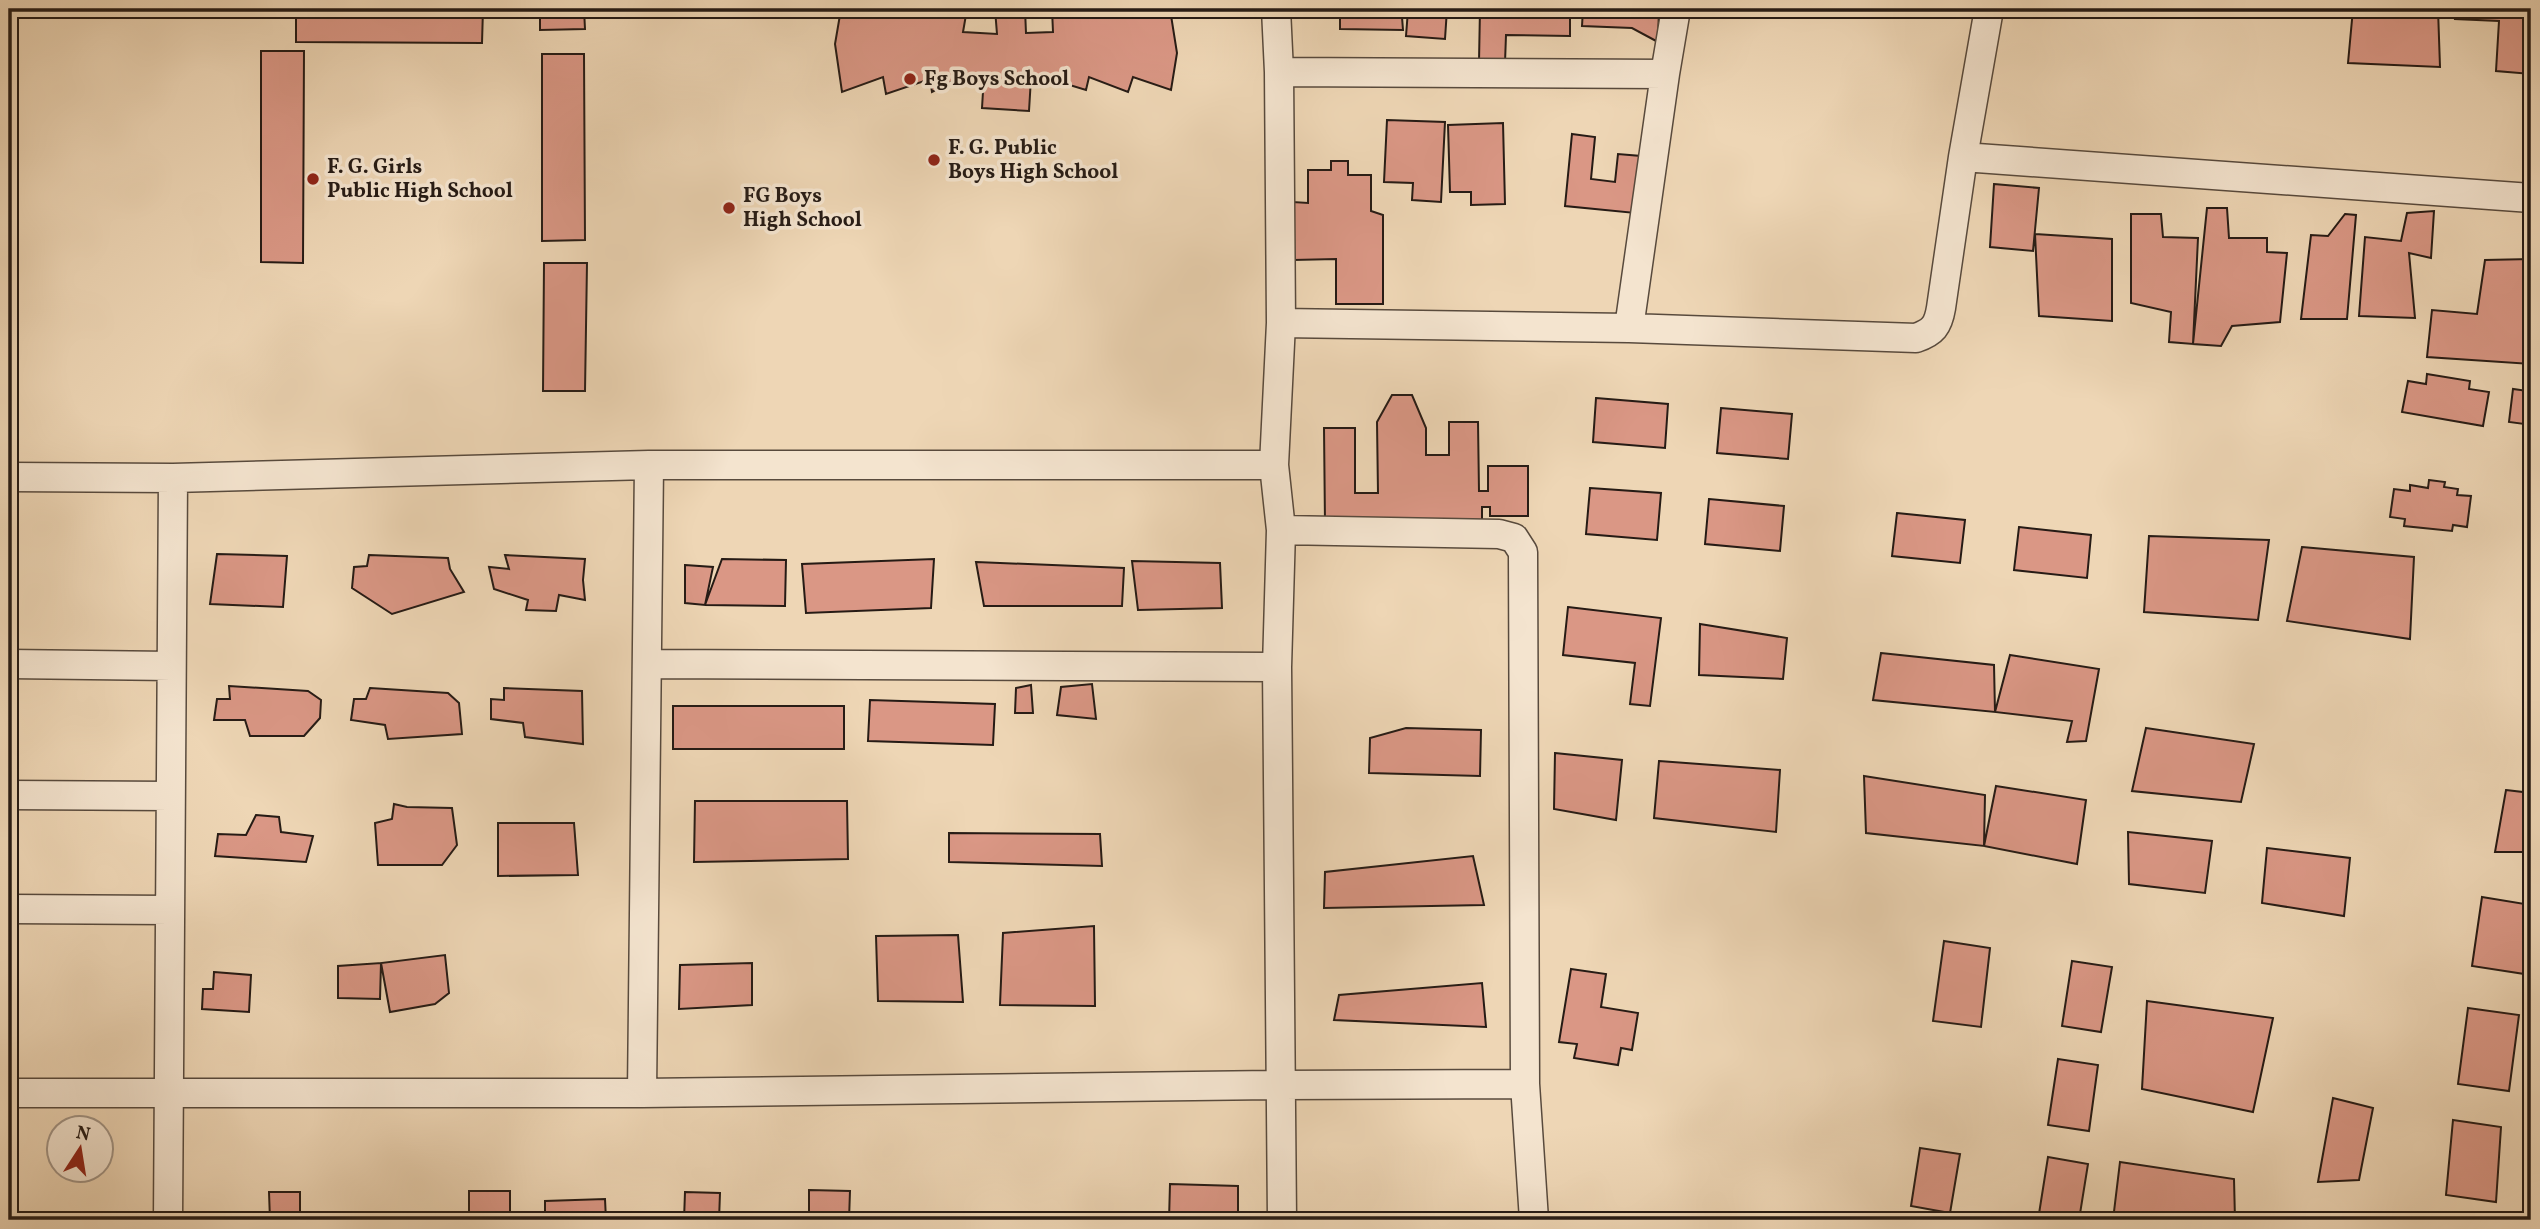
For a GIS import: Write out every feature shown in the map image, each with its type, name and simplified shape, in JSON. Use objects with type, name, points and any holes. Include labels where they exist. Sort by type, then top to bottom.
[{"type":"street","points":[[1276,9],[1279,72],[1280,323],[1274,465],[1281,530],[1277,667],[1282,1220]]},
{"type":"street","points":[[1629,328],[1676,9]]},
{"type":"street","points":[[1280,323],[1629,328],[1916,338],[1930,333],[1939,323],[1963,157],[1989,9]]},
{"type":"street","points":[[1279,72],[1665,74]]},
{"type":"street","points":[[1963,157],[2531,198]]},
{"type":"street","points":[[9,477],[173,478],[649,465],[1274,465]]},
{"type":"street","points":[[642,1093],[649,465]]},
{"type":"street","points":[[168,1220],[173,478]]},
{"type":"street","points":[[1281,530],[1499,534],[1514,538],[1523,552],[1525,1084],[1534,1220]]},
{"type":"street","points":[[9,664],[172,666]]},
{"type":"street","points":[[647,664],[1277,667]]},
{"type":"street","points":[[9,795],[170,796]]},
{"type":"street","points":[[9,909],[170,910]]},
{"type":"street","points":[[9,1093],[642,1093],[1525,1084]]},
{"type":"building","points":[[296,9],[483,9],[482,43],[296,42]]},
{"type":"building","points":[[540,9],[584,9],[585,29],[540,30]]},
{"type":"building","points":[[841,9],[967,9],[963,32],[997,34],[995,9],[1025,9],[1026,33],[1053,32],[1052,9],[1170,9],[1177,53],[1171,90],[1133,77],[1128,92],[1089,77],[1086,90],[1050,79],[1031,78],[1029,111],[982,108],[984,75],[967,74],[932,92],[930,79],[886,94],[883,77],[842,92],[835,44]]},
{"type":"building","points":[[1388,9],[1388,17],[1402,17],[1403,30],[1340,29],[1340,10]]},
{"type":"building","points":[[1402,9],[1447,9],[1445,39],[1406,36],[1408,10]]},
{"type":"building","points":[[1480,9],[1570,9],[1570,36],[1506,35],[1505,63],[1479,62]]},
{"type":"building","points":[[1583,9],[1659,9],[1658,42],[1632,28],[1582,26]]},
{"type":"building","points":[[2353,9],[2438,9],[2440,67],[2348,63]]},
{"type":"building","points":[[2456,9],[2531,9],[2531,74],[2496,71],[2499,21],[2455,19]]},
{"type":"building","points":[[261,51],[304,51],[303,263],[261,262]]},
{"type":"building","points":[[542,54],[584,54],[585,240],[542,241]]},
{"type":"building","points":[[1387,120],[1445,122],[1441,202],[1412,200],[1413,183],[1384,182]]},
{"type":"building","points":[[1503,123],[1505,204],[1471,205],[1471,192],[1450,192],[1448,125]]},
{"type":"building","points":[[1572,134],[1595,137],[1591,179],[1615,182],[1618,154],[1641,156],[1635,213],[1565,206]]},
{"type":"building","points":[[1331,161],[1348,161],[1348,175],[1371,175],[1371,211],[1383,215],[1383,304],[1336,304],[1336,259],[1293,260],[1293,202],[1308,203],[1308,170],[1331,170]]},
{"type":"building","points":[[1994,184],[2039,188],[2033,251],[1990,247]]},
{"type":"building","points":[[2207,208],[2227,208],[2229,238],[2267,238],[2267,252],[2287,253],[2280,322],[2232,326],[2221,346],[2193,344]]},
{"type":"building","points":[[2434,211],[2431,258],[2409,253],[2415,318],[2359,316],[2365,237],[2401,241],[2407,213]]},
{"type":"building","points":[[2131,214],[2161,214],[2163,237],[2198,238],[2193,344],[2169,342],[2171,312],[2131,303]]},
{"type":"building","points":[[2345,214],[2356,215],[2347,319],[2301,319],[2311,235],[2328,236]]},
{"type":"building","points":[[2035,234],[2112,239],[2112,321],[2039,316]]},
{"type":"building","points":[[2531,259],[2531,364],[2427,357],[2432,310],[2477,314],[2485,260]]},
{"type":"building","points":[[544,263],[587,263],[585,391],[543,391]]},
{"type":"building","points":[[2427,374],[2470,381],[2469,389],[2489,392],[2483,426],[2402,412],[2408,381],[2426,384]]},
{"type":"building","points":[[2529,381],[2531,433],[2524,432],[2525,424],[2509,422],[2513,389],[2527,391]]},
{"type":"building","points":[[1392,395],[1412,395],[1426,428],[1426,455],[1449,455],[1449,422],[1478,422],[1479,491],[1488,491],[1488,466],[1528,466],[1528,516],[1490,516],[1490,507],[1482,507],[1482,522],[1325,524],[1324,428],[1355,428],[1355,493],[1378,493],[1377,422]]},
{"type":"building","points":[[1596,398],[1668,404],[1665,448],[1593,442]]},
{"type":"building","points":[[1721,408],[1792,414],[1788,459],[1717,453]]},
{"type":"building","points":[[2429,480],[2445,482],[2444,487],[2458,489],[2457,495],[2471,496],[2467,527],[2453,525],[2452,531],[2404,526],[2405,519],[2390,517],[2394,489],[2410,491],[2410,485],[2428,488]]},
{"type":"building","points":[[1590,488],[1661,493],[1657,540],[1586,534]]},
{"type":"building","points":[[1709,499],[1784,506],[1780,551],[1705,544]]},
{"type":"building","points":[[1897,513],[1965,520],[1960,563],[1892,556]]},
{"type":"building","points":[[2019,527],[2091,535],[2087,578],[2014,570]]},
{"type":"building","points":[[2149,536],[2269,540],[2258,620],[2144,612]]},
{"type":"building","points":[[2302,547],[2414,557],[2410,639],[2287,621]]},
{"type":"building","points":[[217,554],[287,556],[283,607],[210,604]]},
{"type":"building","points":[[369,555],[448,558],[450,569],[464,592],[392,614],[352,588],[354,567],[367,566]]},
{"type":"building","points":[[505,555],[585,559],[585,600],[559,595],[556,611],[526,610],[528,600],[494,589],[489,567],[509,569]]},
{"type":"building","points":[[722,559],[786,560],[785,606],[705,605]]},
{"type":"building","points":[[934,559],[931,608],[806,613],[802,564]]},
{"type":"building","points":[[1132,561],[1220,563],[1222,608],[1138,610]]},
{"type":"building","points":[[976,562],[1124,568],[1122,606],[984,606]]},
{"type":"building","points":[[685,565],[713,567],[705,605],[685,603]]},
{"type":"building","points":[[1568,607],[1661,618],[1650,706],[1630,704],[1635,663],[1563,655]]},
{"type":"building","points":[[1700,624],[1787,638],[1783,679],[1699,675]]},
{"type":"building","points":[[1881,653],[1994,665],[1995,712],[1873,700]]},
{"type":"building","points":[[2010,655],[2099,669],[2086,741],[2067,742],[2072,721],[1995,712]]},
{"type":"building","points":[[1092,684],[1096,719],[1057,715],[1061,687]]},
{"type":"building","points":[[1031,685],[1033,713],[1015,713],[1016,688]]},
{"type":"building","points":[[229,686],[308,691],[321,700],[320,718],[304,736],[250,736],[245,720],[214,720],[217,699],[230,699]]},
{"type":"building","points":[[370,688],[448,693],[459,703],[462,734],[388,739],[385,725],[351,720],[354,699],[366,699]]},
{"type":"building","points":[[504,688],[582,691],[583,744],[525,737],[523,723],[491,719],[491,699],[504,700]]},
{"type":"building","points":[[870,700],[995,704],[993,745],[868,741]]},
{"type":"building","points":[[673,706],[844,706],[844,749],[673,749]]},
{"type":"building","points":[[1406,728],[1481,730],[1480,776],[1369,773],[1370,738]]},
{"type":"building","points":[[2146,728],[2254,744],[2241,802],[2132,791]]},
{"type":"building","points":[[1555,753],[1622,760],[1616,820],[1554,809]]},
{"type":"building","points":[[1659,761],[1780,770],[1776,832],[1654,818]]},
{"type":"building","points":[[1864,776],[1985,795],[1984,846],[1866,833]]},
{"type":"building","points":[[1996,786],[2086,800],[2077,864],[1984,846]]},
{"type":"building","points":[[2506,790],[2531,793],[2531,852],[2495,852]]},
{"type":"building","points":[[695,801],[847,801],[848,859],[694,862]]},
{"type":"building","points":[[394,804],[452,808],[457,845],[442,865],[378,865],[375,823],[392,819]]},
{"type":"building","points":[[256,815],[279,817],[281,832],[313,836],[306,862],[215,856],[218,834],[246,835]]},
{"type":"building","points":[[498,823],[574,823],[578,875],[498,876]]},
{"type":"building","points":[[2128,832],[2212,841],[2205,893],[2129,884]]},
{"type":"building","points":[[949,833],[1100,834],[1102,866],[949,862]]},
{"type":"building","points":[[2267,848],[2350,858],[2344,916],[2262,903]]},
{"type":"building","points":[[1473,856],[1484,905],[1324,908],[1325,872]]},
{"type":"building","points":[[2482,897],[2531,905],[2531,975],[2472,966]]},
{"type":"building","points":[[1094,926],[1095,1006],[1000,1005],[1003,933]]},
{"type":"building","points":[[958,935],[963,1002],[878,1001],[876,936]]},
{"type":"building","points":[[1944,941],[1990,948],[1981,1027],[1933,1021]]},
{"type":"building","points":[[445,955],[449,993],[435,1004],[390,1012],[381,963]]},
{"type":"building","points":[[2072,961],[2112,967],[2101,1032],[2062,1026]]},
{"type":"building","points":[[381,963],[380,999],[338,998],[338,966]]},
{"type":"building","points":[[752,963],[752,1005],[679,1009],[680,965]]},
{"type":"building","points":[[1571,969],[1606,974],[1601,1007],[1638,1013],[1632,1050],[1621,1048],[1618,1065],[1574,1058],[1577,1044],[1559,1042]]},
{"type":"building","points":[[214,972],[251,975],[249,1012],[202,1009],[203,989],[213,989]]},
{"type":"building","points":[[1482,983],[1486,1027],[1334,1020],[1339,995]]},
{"type":"building","points":[[2147,1001],[2273,1018],[2253,1112],[2142,1089]]},
{"type":"building","points":[[2468,1008],[2519,1015],[2509,1091],[2458,1084]]},
{"type":"building","points":[[2058,1059],[2098,1065],[2089,1131],[2048,1125]]},
{"type":"building","points":[[2333,1098],[2373,1108],[2359,1180],[2318,1182]]},
{"type":"building","points":[[2453,1120],[2501,1127],[2496,1202],[2446,1195]]},
{"type":"building","points":[[1920,1148],[1960,1154],[1950,1213],[1911,1206]]},
{"type":"building","points":[[2048,1157],[2088,1164],[2079,1220],[2038,1220]]},
{"type":"building","points":[[2120,1162],[2234,1179],[2235,1220],[2113,1220]]},
{"type":"building","points":[[1170,1184],[1238,1186],[1238,1220],[1169,1220]]},
{"type":"building","points":[[809,1190],[850,1191],[849,1220],[809,1220]]},
{"type":"building","points":[[469,1191],[510,1191],[510,1220],[469,1220]]},
{"type":"building","points":[[269,1192],[300,1192],[300,1220],[270,1220]]},
{"type":"building","points":[[685,1192],[720,1193],[719,1220],[684,1220]]},
{"type":"building","points":[[605,1199],[606,1220],[545,1220],[545,1201]]},
{"type":"place","name":"Fg Boys School","points":[[910,79]]},
{"type":"place","name":"F. G. Public Boys High School","points":[[934,160]]},
{"type":"place","name":"F. G. Girls Public High School","points":[[313,179]]},
{"type":"place","name":"FG Boys High School","points":[[729,208]]}]
